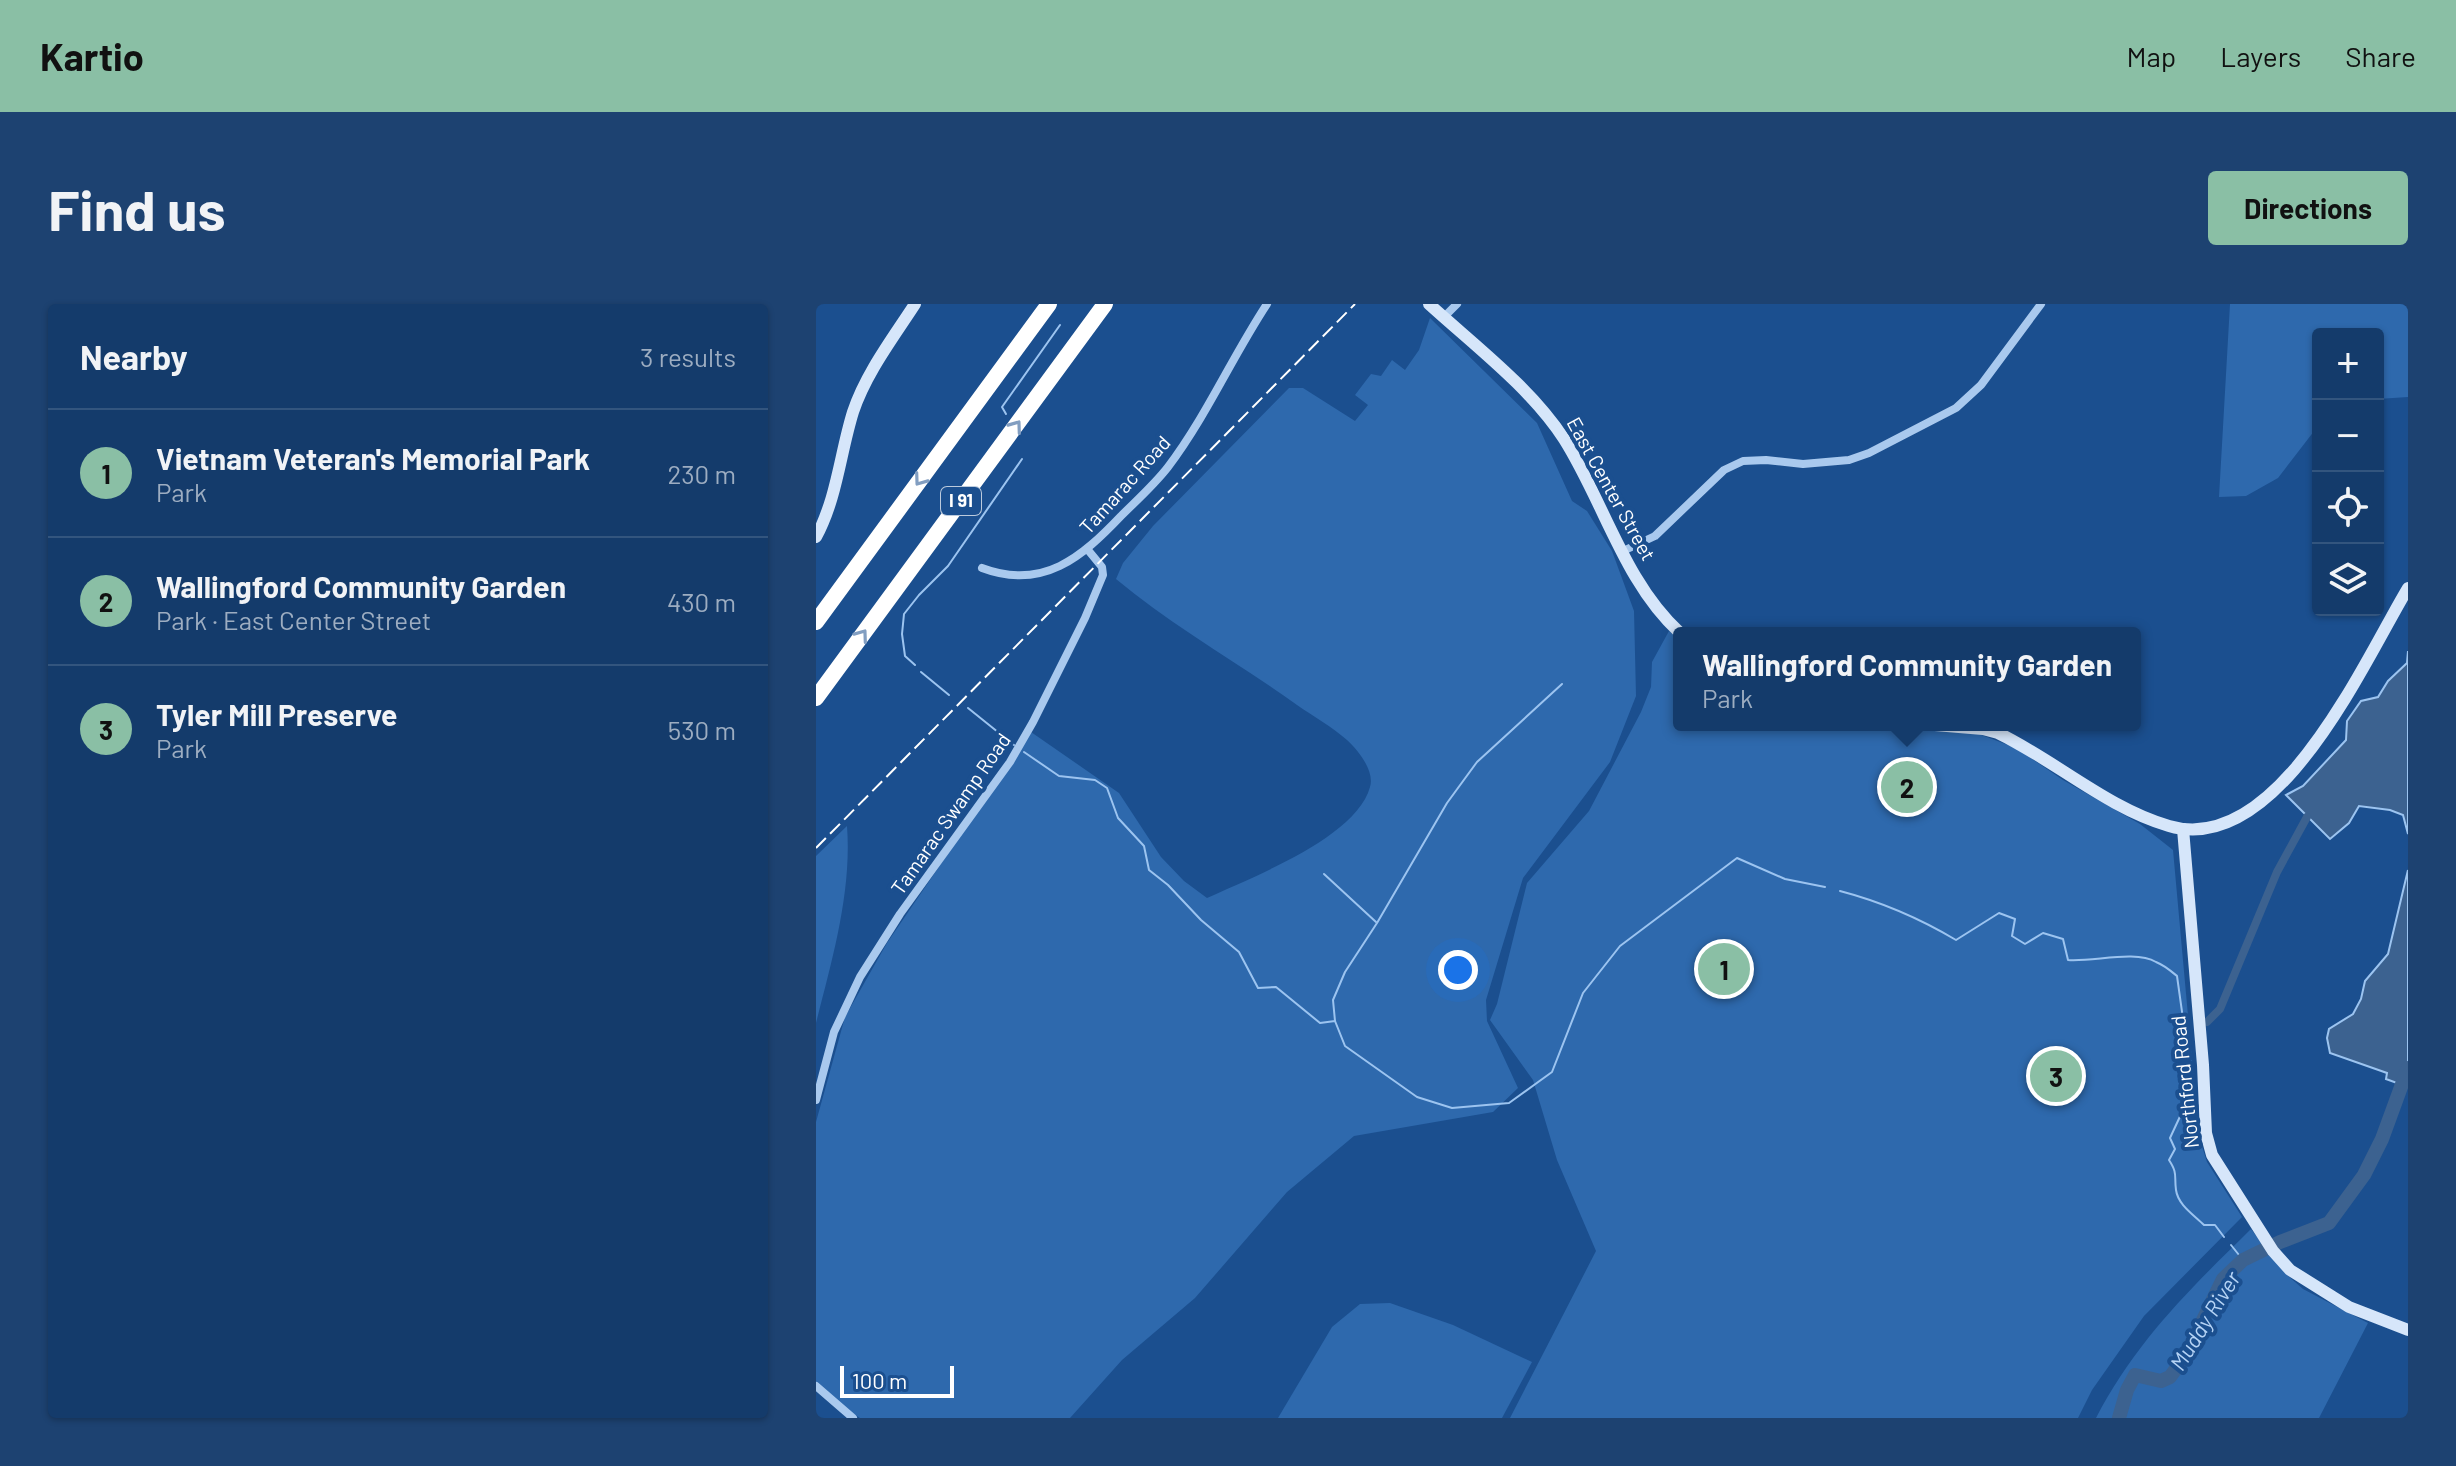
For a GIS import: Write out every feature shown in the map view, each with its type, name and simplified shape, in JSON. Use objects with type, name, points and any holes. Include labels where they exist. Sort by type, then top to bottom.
[{"type":"highway","name":"I 91","points":[[816,622],[1049,304]]},
{"type":"highway","name":"I 91","points":[[816,698],[1105,304]]},
{"type":"street","points":[[816,537],[831,503],[860,395],[915,304]]},
{"type":"street","name":"Tamarac Road","points":[[982,568],[1006,575],[1035,573],[1068,562],[1088,550],[1167,467],[1194,428],[1267,304]]},
{"type":"street","name":"East Center Street","points":[[1429,304],[1531,399],[1556,428],[1649,599],[1675,627]]},
{"type":"street","points":[[1444,317],[1457,304]]},
{"type":"street","points":[[1623,551],[1655,536],[1724,470],[1743,461],[1803,464],[1849,460],[1869,453],[1956,408],[1981,385],[2041,304]]},
{"type":"street","name":"Tamarac Swamp Road","points":[[816,1100],[834,1032],[860,977],[900,914],[1010,762],[1085,618],[1103,575],[1102,567],[1088,550]]},
{"type":"street","points":[[1987,731],[1998,733],[2136,812],[2183,829],[2212,827],[2265,798],[2295,771],[2331,722],[2408,588]]},
{"type":"street","name":"Northford Road","points":[[2183,829],[2206,1133],[2212,1155],[2271,1247],[2290,1270],[2349,1307],[2408,1330]]},
{"type":"street","points":[[816,1386],[853,1418]]},
{"type":"shaded area","points":[[2230,304],[2408,304],[2408,397],[2384,399],[2384,328],[2312,328],[2312,434],[2278,478],[2246,496],[2219,497]]},
{"type":"shaded area","points":[[1430,318],[1537,423],[1572,501],[1587,511],[1612,551],[1634,611],[1636,696],[1610,762],[1523,878],[1486,1000],[1487,1021],[1518,1088],[1493,1112],[1354,1136],[1287,1192],[1195,1298],[1122,1360],[1070,1418],[860,1418],[840,1405],[816,1382],[816,1122],[845,1017],[887,943],[1031,732],[1119,793],[1161,857],[1184,881],[1207,898],[1300,854],[1345,823],[1361,806],[1370,787],[1370,774],[1347,740],[1159,612],[1116,579],[1123,563],[1153,526],[1289,388],[1303,388],[1355,421],[1368,405],[1355,395],[1371,374],[1381,376],[1392,360],[1405,370],[1419,350]]},
{"type":"shaded area","points":[[1669,631],[1673,634],[1673,731],[1950,731],[1979,734],[2016,748],[2063,780],[2140,824],[2173,850],[2199,1137],[2207,1162],[2242,1217],[2144,1316],[2092,1390],[2078,1418],[1510,1418],[1596,1251],[1557,1160],[1533,1080],[1490,1020],[1497,1004],[1527,883],[1589,811],[1641,712],[1651,687],[1652,662]]},
{"type":"shaded area","points":[[2408,651],[2408,834],[2403,815],[2359,806],[2349,823],[2330,839],[2286,795],[2303,786],[2346,740],[2347,721],[2361,701],[2378,697],[2388,681],[2407,663]]},
{"type":"shaded area","points":[[847,826],[844,901],[816,1023],[816,856]]},
{"type":"shaded area","points":[[2408,870],[2408,1087],[2386,1079],[2387,1073],[2330,1053],[2327,1038],[2329,1029],[2353,1014],[2365,981],[2388,954]]},
{"type":"shaded area","points":[[2251,1229],[2285,1273],[2303,1289],[2368,1323],[2319,1418],[2096,1418],[2147,1340]]},
{"type":"shaded area","points":[[1390,1303],[1453,1325],[1532,1362],[1502,1418],[1278,1418],[1332,1327],[1360,1304]]},
{"type":"waterway","points":[[1006,414],[1002,407],[1060,325]]},
{"type":"waterway","points":[[915,665],[905,656],[902,634],[904,614],[948,566],[1022,459]]},
{"type":"waterway","points":[[921,672],[949,695]]},
{"type":"waterway","points":[[1335,1021],[1333,1000],[1345,972],[1447,803],[1477,762],[1562,684]]},
{"type":"waterway","points":[[968,708],[1014,745]]},
{"type":"waterway","points":[[1024,752],[1059,776],[1095,780],[1107,788],[1118,818],[1144,846],[1149,870],[1239,952],[1258,988],[1276,987],[1320,1023],[1335,1021],[1345,1046],[1417,1097],[1452,1108],[1509,1103],[1552,1072],[1583,993],[1620,946],[1737,858],[1785,879],[1825,887]]},
{"type":"waterway","points":[[2207,1022],[2220,1009],[2277,872],[2307,817]]},
{"type":"waterway","points":[[1324,874],[1376,922]]},
{"type":"waterway","points":[[1840,891],[1900,911],[1956,940],[1999,913],[2015,919],[2012,936],[2025,944],[2043,933],[2063,939],[2068,960],[2137,957],[2159,963],[2177,976],[2191,1076],[2190,1095],[2170,1138],[2175,1149],[2169,1160],[2175,1172],[2177,1195],[2183,1205],[2204,1225],[2215,1225],[2224,1237]]},
{"type":"waterway","name":"Muddy River","points":[[2119,1418],[2135,1375],[2161,1381],[2170,1377],[2186,1355],[2223,1279],[2243,1260],[2329,1223],[2364,1175],[2382,1139],[2408,1068]]},
{"type":"waterway","points":[[2231,1245],[2243,1260]]},
{"type":"railway","points":[[816,848],[1355,304]]},
{"type":"place","name":"Wallingford Community Garden","points":[[1907,787]]},
{"type":"place","name":"Vietnam Veteran's Memorial Park","points":[[1724,969]]},
{"type":"place","name":"Tyler Mill Preserve","points":[[2056,1076]]}]
